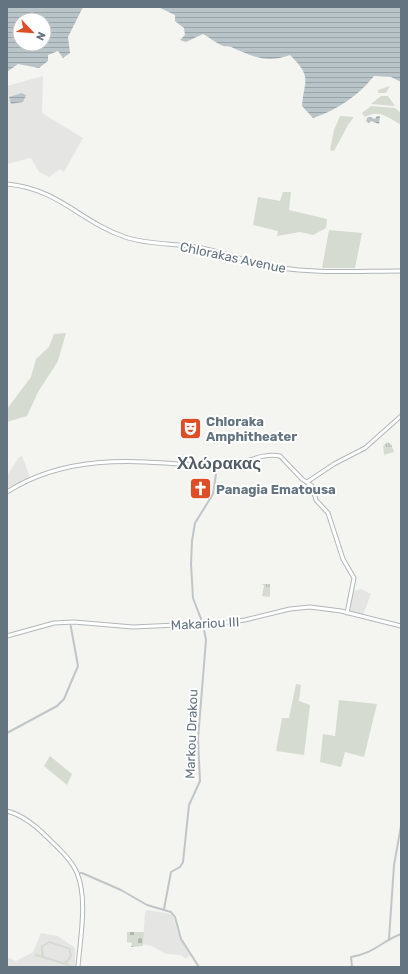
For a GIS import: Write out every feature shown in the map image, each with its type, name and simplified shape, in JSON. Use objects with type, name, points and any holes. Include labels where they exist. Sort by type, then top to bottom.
[{"type":"main road","name":"Chlorakas Avenue","points":[[7,184],[32,188],[47,193],[105,228],[135,240],[203,248],[257,264],[279,268],[401,271]]},
{"type":"main road","points":[[307,482],[334,464],[365,448],[401,416]]},
{"type":"main road","points":[[7,492],[23,483],[42,476],[85,464],[113,460],[162,464],[210,465],[217,467],[238,464],[258,457],[277,455],[283,457],[302,479],[313,488],[316,500],[328,513],[343,559],[354,576],[347,613]]},
{"type":"main road","name":"Makariou III","points":[[7,636],[39,626],[70,622],[126,626],[203,624],[241,621],[297,608],[323,608],[401,626]]},
{"type":"main road","points":[[7,811],[18,814],[43,833],[67,858],[77,873],[82,898],[78,967]]},
{"type":"street","name":"Markou Drakou","points":[[164,909],[171,872],[180,867],[183,862],[189,805],[200,781],[198,739],[206,640],[203,624],[193,598],[191,564],[193,528],[196,520],[213,494],[217,467]]},
{"type":"street","points":[[7,733],[57,706],[62,701],[78,666],[70,622]]},
{"type":"street","points":[[389,940],[394,865],[401,826]]},
{"type":"street","points":[[77,873],[82,873],[121,890],[148,905],[164,909],[174,915],[181,938],[200,967]]},
{"type":"street","points":[[352,967],[351,957],[373,951],[401,934]]},
{"type":"shaded area","points":[[7,7],[83,7],[68,37],[70,53],[63,58],[58,51],[48,55],[48,61],[39,68],[18,64],[7,72]]},
{"type":"shaded area","points":[[158,7],[401,7],[401,82],[391,77],[374,76],[361,90],[346,102],[322,115],[313,118],[302,106],[305,84],[304,74],[302,69],[290,55],[274,59],[259,58],[231,47],[222,46],[203,34],[186,42],[180,40],[185,35],[184,28],[175,21],[175,15]]},
{"type":"shaded area","points":[[43,76],[42,113],[83,138],[64,172],[60,169],[49,177],[39,172],[31,158],[7,164],[7,86]]},
{"type":"shaded area","points":[[22,93],[26,95],[23,102],[11,104],[9,97]]},
{"type":"shaded area","points":[[377,116],[380,116],[379,124],[371,121],[369,123],[366,121],[367,118],[370,117],[375,119]]},
{"type":"shaded area","points":[[22,456],[30,477],[8,489],[8,474],[19,457]]},
{"type":"shaded area","points":[[361,589],[371,594],[363,615],[349,612],[353,591]]},
{"type":"shaded area","points":[[147,910],[172,914],[180,938],[190,955],[186,959],[181,955],[166,954],[152,946],[143,944],[145,913]]},
{"type":"shaded area","points":[[41,933],[58,936],[75,948],[75,967],[7,967],[7,959],[9,958],[16,961],[33,952]]},
{"type":"green space","points":[[390,86],[386,93],[378,93],[378,90]]},
{"type":"green space","points":[[381,96],[388,96],[395,106],[371,104]]},
{"type":"green space","points":[[371,106],[395,108],[401,113],[401,125],[384,115],[375,114],[365,117],[362,113]]},
{"type":"green space","points":[[340,116],[354,117],[334,151],[330,150],[334,130]]},
{"type":"green space","points":[[283,192],[291,192],[289,210],[327,219],[326,228],[313,235],[300,232],[277,236],[278,231],[253,225],[258,197],[280,201]]},
{"type":"green space","points":[[329,230],[362,233],[355,268],[322,268]]},
{"type":"green space","points":[[66,333],[58,361],[38,392],[27,416],[7,422],[7,409],[31,377],[36,359],[49,347],[54,334]]},
{"type":"green space","points":[[387,442],[391,444],[394,452],[384,455],[383,446]]},
{"type":"green space","points":[[262,584],[270,584],[270,597],[262,596],[264,586]]},
{"type":"green space","points":[[296,684],[301,685],[299,701],[310,705],[304,755],[276,751],[282,718],[289,718]]},
{"type":"green space","points":[[339,700],[377,704],[364,757],[345,752],[341,767],[320,762],[323,734],[335,736]]},
{"type":"green space","points":[[50,756],[72,774],[67,785],[44,766]]},
{"type":"green space","points":[[127,932],[144,932],[143,946],[131,947],[132,943],[127,942]]},
{"type":"green space","points":[[49,941],[70,948],[72,956],[67,963],[72,967],[35,956],[35,953],[41,955],[41,946]],"holes":[[[49,943],[68,949],[70,955],[67,960],[63,962],[44,956],[43,947]]]},
{"type":"place","name":"Chloraka Amphitheater","points":[[190,428]]},
{"type":"place","name":"Panagia Ematousa","points":[[201,489]]},
{"type":"district","name":"Χλώρακας","points":[[219,463]]}]
